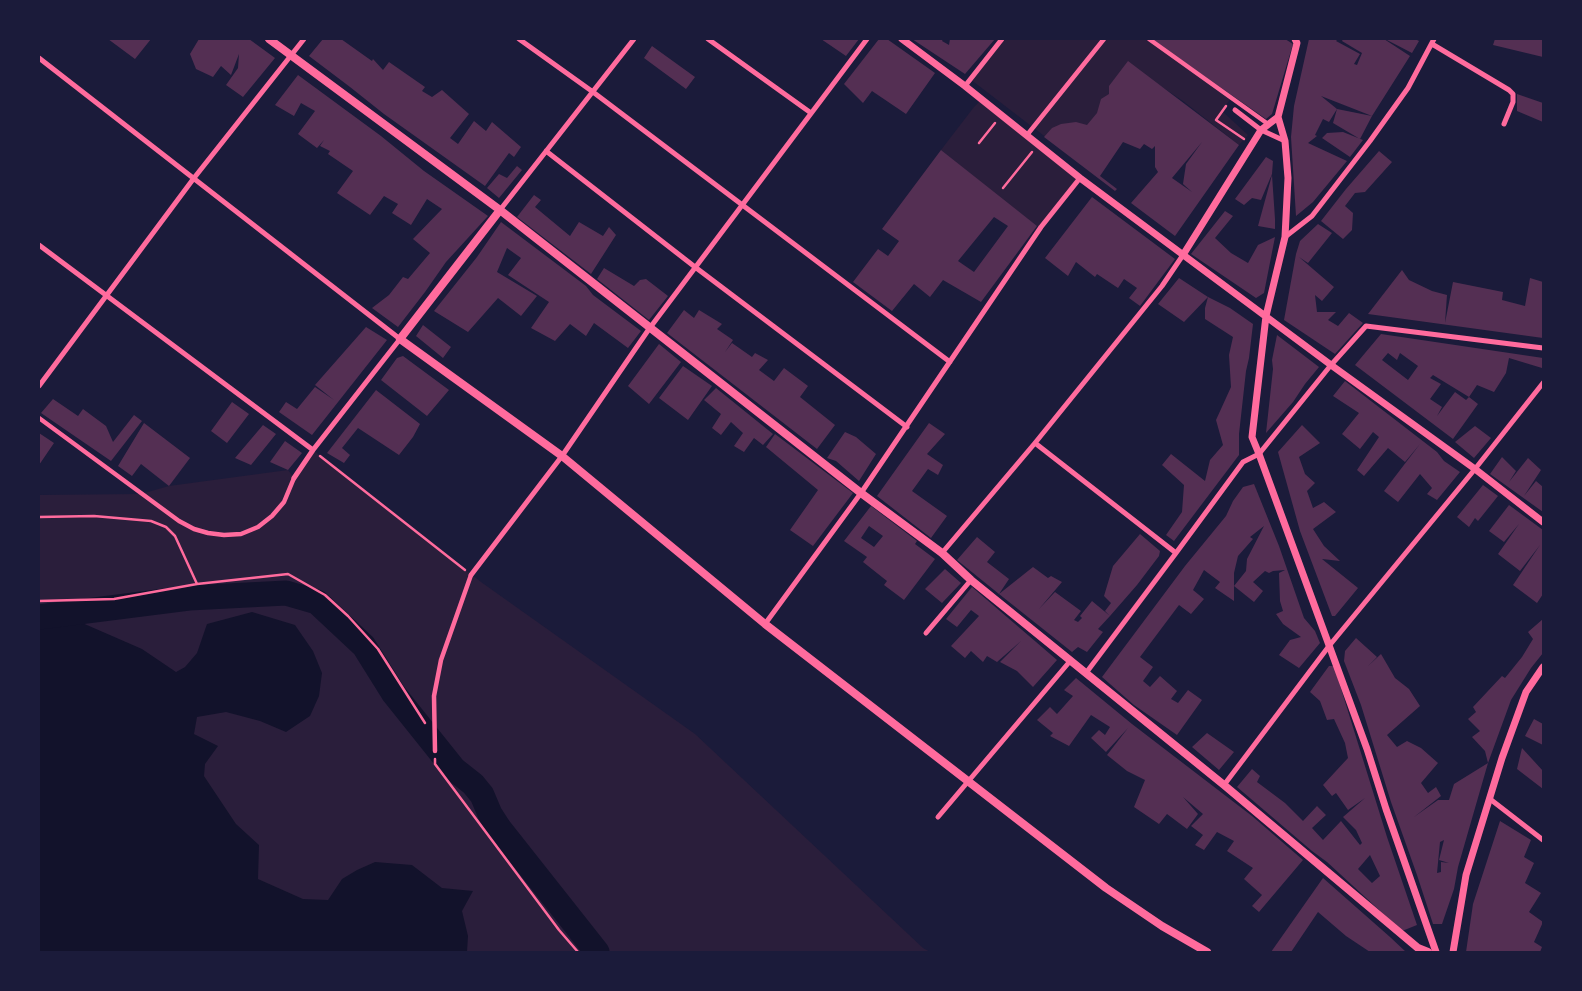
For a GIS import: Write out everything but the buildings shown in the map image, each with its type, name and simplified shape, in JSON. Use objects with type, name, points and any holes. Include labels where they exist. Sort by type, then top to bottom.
[{"type":"main road","points":[[269,39],[500,210],[649,329],[942,554],[971,580],[1224,785],[1418,948],[1428,952]]},
{"type":"main road","points":[[500,210],[400,339],[562,456],[765,624],[1106,888],[1162,926],[1207,952]]},
{"type":"street","points":[[39,386],[194,178],[304,39]]},
{"type":"street","points":[[519,39],[593,92],[950,362]]},
{"type":"street","points":[[500,210],[634,39]]},
{"type":"street","points":[[708,39],[811,113]]},
{"type":"street","points":[[435,751],[434,696],[441,660],[471,575],[562,456],[649,329],[867,39]]},
{"type":"street","points":[[902,39],[965,86],[1080,178],[1331,365],[1476,469],[1543,522]]},
{"type":"street","points":[[965,86],[1002,39]]},
{"type":"street","points":[[1027,135],[1104,39]]},
{"type":"street","points":[[1149,39],[1268,124]]},
{"type":"street","points":[[1295,39],[1297,42],[1278,117],[1285,141],[1288,178],[1285,237],[1266,316],[1252,437],[1367,749],[1436,952]]},
{"type":"street","points":[[1285,237],[1312,216],[1370,141],[1408,88],[1433,42],[1509,90],[1512,94],[1513,102],[1504,124]]},
{"type":"street","points":[[39,58],[400,339],[313,450],[294,478],[284,502],[272,516],[258,527],[241,534],[224,535],[208,533],[194,529],[173,517],[39,418]]},
{"type":"street","points":[[1235,110],[1261,130],[1285,141]]},
{"type":"street","points":[[942,554],[1162,286],[1261,130],[1278,117]]},
{"type":"street","points":[[546,150],[695,267],[907,426]]},
{"type":"street","points":[[765,624],[861,493],[1041,227],[1080,178]]},
{"type":"street","points":[[39,245],[313,450]]},
{"type":"street","points":[[1086,673],[1243,462],[1259,454],[1331,365],[1366,326],[1543,348]]},
{"type":"street","points":[[1224,785],[1329,646],[1476,469],[1543,383]]},
{"type":"street","points":[[1035,443],[1176,553]]},
{"type":"street","points":[[926,633],[971,580]]},
{"type":"street","points":[[938,817],[1071,660]]},
{"type":"street","points":[[1453,952],[1466,875],[1502,758],[1526,692],[1543,667]]},
{"type":"street","points":[[1490,799],[1543,840]]},
{"type":"path","points":[[1231,98],[1216,120],[1244,139]]},
{"type":"path","points":[[979,143],[1001,116]]},
{"type":"path","points":[[1003,188],[1037,144]]},
{"type":"path","points":[[313,450],[471,575]]},
{"type":"path","points":[[39,518],[94,516],[151,521],[166,527],[174,536],[196,584]]},
{"type":"path","points":[[39,601],[114,599],[196,584],[288,574],[325,595],[348,616],[378,649],[435,739]]},
{"type":"path","points":[[435,751],[435,764],[559,930],[578,952]]},
{"type":"shaded area","points":[[1002,39],[1152,39],[1231,98],[1222,111],[1248,135],[1239,145],[1183,101],[1159,85],[1095,175],[970,79]]},
{"type":"shaded area","points":[[981,100],[1080,178],[1041,227],[1006,203],[941,150]]},
{"type":"shaded area","points":[[313,450],[481,582],[695,734],[923,948],[930,952],[39,952],[39,495],[141,494],[169,486],[288,470],[294,478]]},
{"type":"shaded area","points":[[252,612],[295,625],[313,651],[322,673],[319,696],[310,716],[286,732],[260,721],[226,712],[197,717],[194,734],[218,746],[205,764],[204,776],[236,824],[259,845],[258,879],[303,899],[328,900],[342,879],[375,862],[412,865],[442,888],[473,891],[462,911],[468,936],[467,952],[39,952],[39,625],[80,622],[142,649],[176,672],[185,667],[197,653],[207,624]]},
{"type":"waterway","points":[[39,617],[189,598],[286,593],[317,602],[364,646],[394,694],[454,769],[473,784],[482,795],[490,814],[499,828],[597,952]]}]
